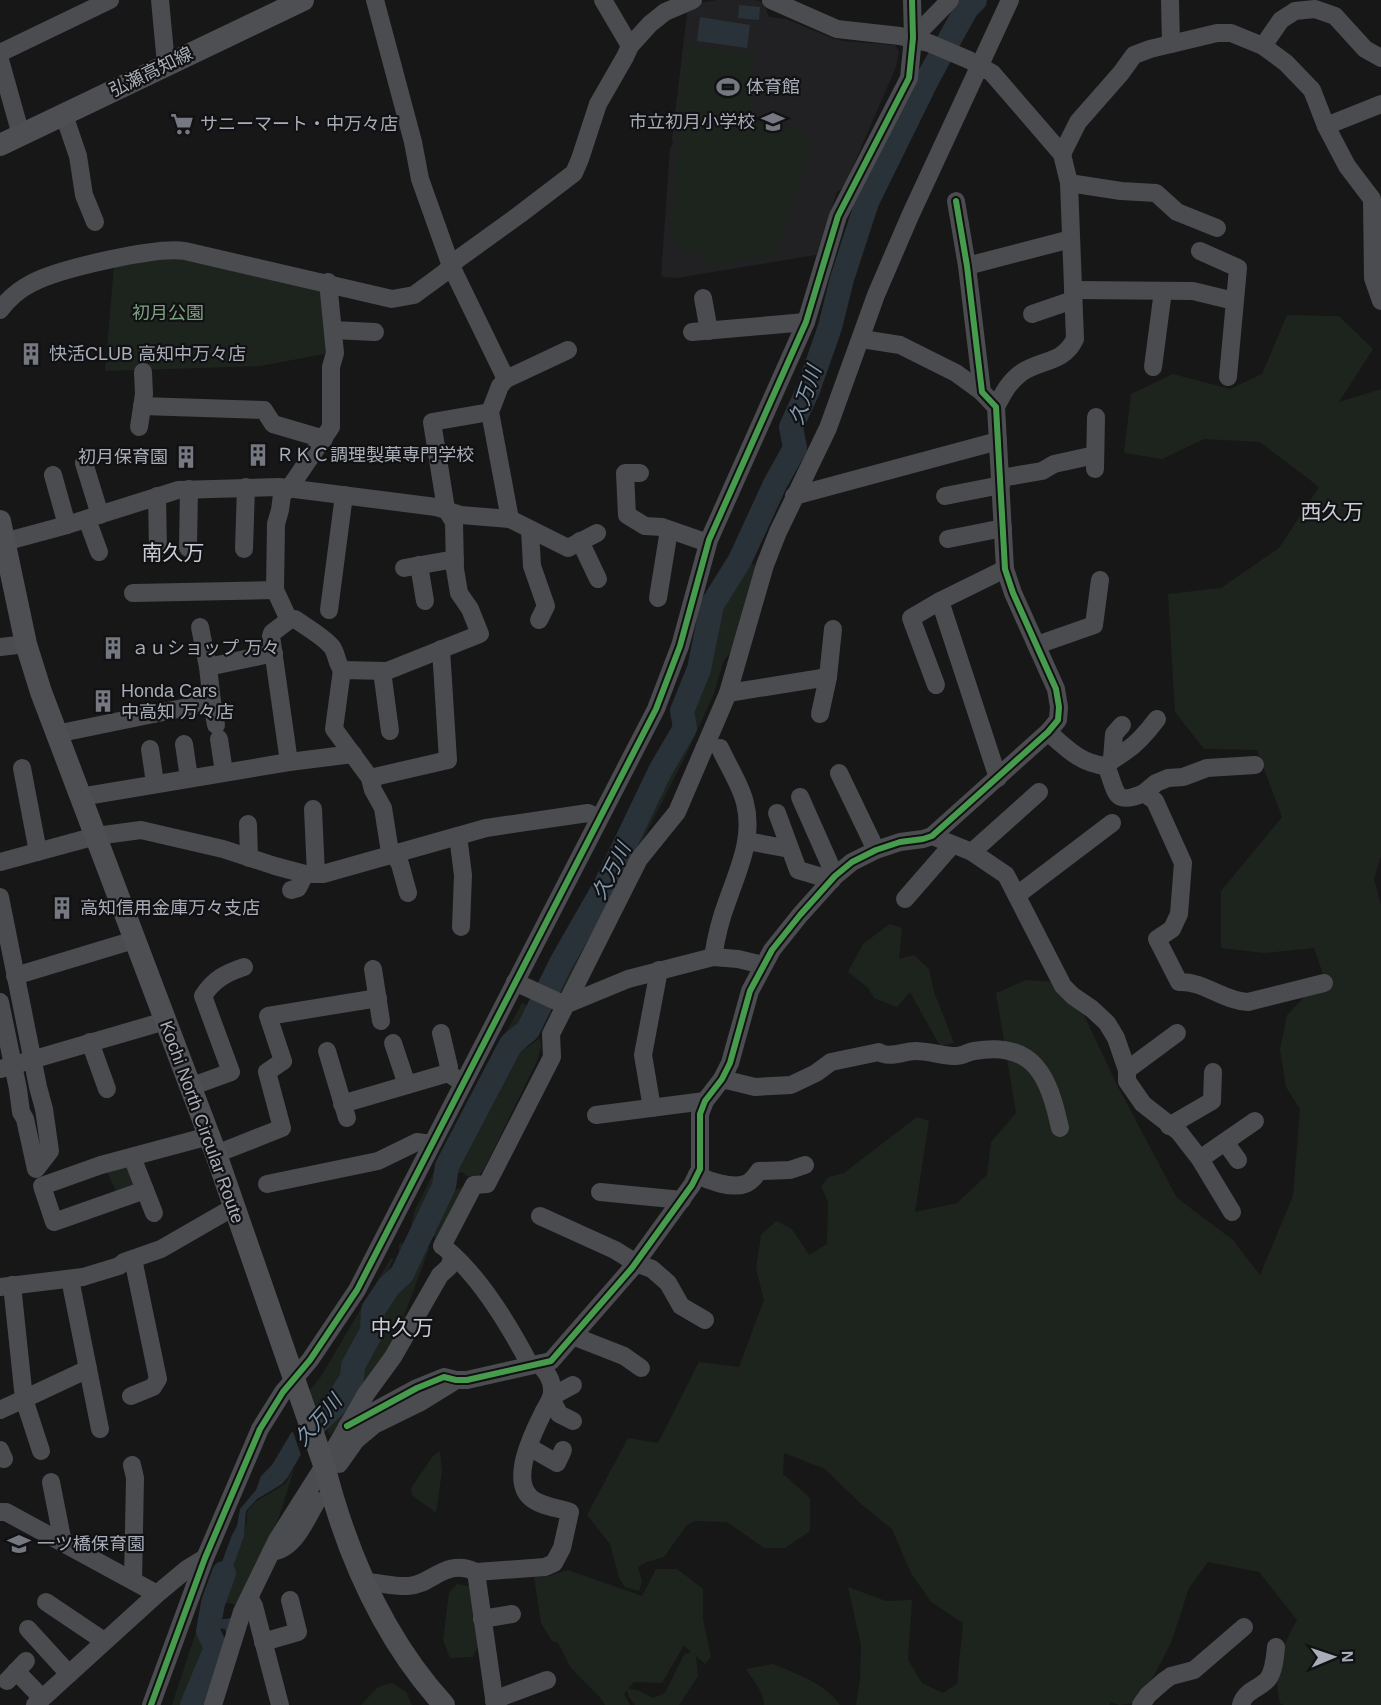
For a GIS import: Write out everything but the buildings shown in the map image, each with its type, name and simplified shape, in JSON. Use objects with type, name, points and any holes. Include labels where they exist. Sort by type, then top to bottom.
[{"type":"main road","name":"弘瀬高知線","points":[[0,145],[301,0]]},
{"type":"main road","name":"Kochi North Circular Route","points":[[2,532],[26,644],[56,734],[212,1145],[296,1383],[328,1460],[336,1507],[364,1582],[390,1632],[424,1681],[444,1705]]},
{"type":"main road","points":[[424,1681],[435,1705]]},
{"type":"street","points":[[0,52],[81,6],[110,0]]},
{"type":"street","points":[[160,0],[166,64]]},
{"type":"street","points":[[375,0],[411,132],[420,179],[451,266],[506,379]]},
{"type":"street","points":[[603,0],[630,46]]},
{"type":"street","points":[[0,309],[16,291],[43,278],[161,249],[185,251],[328,282],[392,299],[414,295],[574,172],[597,104],[626,57],[630,46],[650,24],[665,12],[693,0]]},
{"type":"street","points":[[347,1426],[444,1377],[467,1380],[551,1361],[636,1263],[682,1200],[697,1175],[700,1169],[699,1121],[705,1101],[730,1064],[750,991],[763,965],[800,915],[852,862],[876,850],[900,842],[932,836],[1048,732],[1058,720],[1059,707],[1056,689],[1005,569],[996,407],[1007,385],[1023,372],[1060,357],[1070,349],[1075,339],[1069,183],[1062,154],[992,74],[974,63],[921,40],[837,29],[771,0]]},
{"type":"street","points":[[912,0],[921,40]]},
{"type":"street","points":[[151,1705],[205,1558],[260,1429],[283,1392],[296,1383],[357,1290],[431,1144],[456,1078],[520,984],[599,818],[656,709],[680,646],[708,543],[806,322],[838,216],[909,78],[921,40],[950,0]]},
{"type":"street","points":[[213,1705],[242,1612],[278,1537],[393,1357],[441,1275],[449,1267],[443,1248],[474,1185],[487,1184],[552,1057],[551,1034],[562,1004],[639,859],[677,812],[728,693],[765,565],[794,496],[828,428],[876,295],[974,63],[1010,0]]},
{"type":"street","points":[[1170,0],[1171,44]]},
{"type":"street","points":[[1263,46],[1281,20],[1295,11],[1315,9],[1335,16],[1365,49],[1381,58]]},
{"type":"street","points":[[1062,154],[1078,122],[1134,55],[1217,33],[1231,33],[1263,46],[1286,63],[1312,90],[1326,126],[1347,165],[1372,199],[1376,210],[1373,278],[1381,301]]},
{"type":"street","points":[[0,60],[21,135]]},
{"type":"street","points":[[1326,126],[1381,104]]},
{"type":"street","points":[[64,115],[78,156],[84,195],[95,222]]},
{"type":"street","points":[[1069,183],[1121,191],[1156,193],[1177,212],[1217,228]]},
{"type":"street","points":[[956,201],[967,266],[982,392]]},
{"type":"street","points":[[967,266],[1071,239]]},
{"type":"street","points":[[1200,251],[1238,267],[1228,377]]},
{"type":"street","points":[[289,620],[275,590],[276,524],[282,495],[290,487],[331,427],[331,366],[335,353],[328,282]]},
{"type":"street","points":[[1153,367],[1163,291]]},
{"type":"street","points":[[1032,314],[1073,295],[1193,291],[1234,301]]},
{"type":"street","points":[[704,298],[700,332],[806,322]]},
{"type":"street","points":[[333,330],[375,332]]},
{"type":"street","points":[[862,339],[900,345],[956,373],[982,392],[996,407]]},
{"type":"street","points":[[510,519],[490,412],[500,386],[506,379],[568,350]]},
{"type":"street","points":[[139,427],[143,372]]},
{"type":"street","points":[[142,406],[264,410],[273,424],[324,439]]},
{"type":"street","points":[[342,670],[382,671],[480,634],[470,609],[459,593],[454,522],[446,509],[432,422],[490,412]]},
{"type":"street","points":[[945,496],[1042,471],[1054,464],[1095,462],[1096,417]]},
{"type":"street","points":[[794,496],[998,441]]},
{"type":"street","points":[[84,463],[99,552]]},
{"type":"street","points":[[640,473],[626,474],[627,515],[645,526],[669,530],[708,543]]},
{"type":"street","points":[[53,475],[67,525]]},
{"type":"street","points":[[244,549],[246,487]]},
{"type":"street","points":[[2,532],[67,525],[158,496],[189,489],[290,487],[446,509],[461,515],[510,519],[567,548],[597,533]]},
{"type":"street","points":[[188,548],[189,489]]},
{"type":"street","points":[[329,610],[344,495]]},
{"type":"street","points":[[158,496],[158,549]]},
{"type":"street","points":[[948,542],[1003,528]]},
{"type":"street","points":[[530,530],[532,566],[546,606],[539,620]]},
{"type":"street","points":[[658,598],[669,530]]},
{"type":"street","points":[[580,542],[598,579]]},
{"type":"street","points":[[425,601],[411,566],[455,560]]},
{"type":"street","points":[[936,685],[911,618],[1005,569]]},
{"type":"street","points":[[1037,645],[1094,625],[1100,580]]},
{"type":"street","points":[[133,593],[275,590]]},
{"type":"street","points":[[940,601],[998,778]]},
{"type":"street","points":[[289,762],[272,633],[289,620],[295,619],[331,645],[336,654],[337,664],[342,670],[334,729],[370,778],[373,790],[383,808],[389,846],[400,864],[408,893]]},
{"type":"street","points":[[200,627],[224,772]]},
{"type":"street","points":[[820,714],[828,677],[833,629]]},
{"type":"street","points":[[0,647],[26,644]]},
{"type":"street","points":[[370,778],[448,760],[441,649]]},
{"type":"street","points":[[208,667],[274,652]]},
{"type":"street","points":[[382,671],[390,731]]},
{"type":"street","points":[[728,693],[828,677]]},
{"type":"street","points":[[56,734],[212,702]]},
{"type":"street","points":[[1048,732],[1078,758],[1093,765],[1109,762],[1125,752],[1144,735],[1157,719]]},
{"type":"street","points":[[1122,725],[1114,734],[1109,762],[1114,791],[1121,798],[1129,800],[1168,778],[1184,777],[1207,768],[1255,765]]},
{"type":"street","points":[[184,744],[189,778]]},
{"type":"street","points":[[713,957],[716,937],[741,867],[749,831],[745,801],[720,748]]},
{"type":"street","points":[[150,749],[155,783]]},
{"type":"street","points":[[80,796],[289,762],[353,754]]},
{"type":"street","points":[[22,768],[38,852]]},
{"type":"street","points":[[838,773],[876,850]]},
{"type":"street","points":[[972,852],[1039,792]]},
{"type":"street","points":[[1144,793],[1155,801],[1183,863],[1179,914],[1172,929],[1157,939],[1179,982],[1192,982],[1239,1002],[1248,1002],[1324,983]]},
{"type":"street","points":[[800,797],[834,878]]},
{"type":"street","points":[[291,890],[298,888],[311,874],[313,809]]},
{"type":"street","points":[[0,862],[96,836],[133,830],[150,831],[311,874],[323,874],[494,827],[588,813],[599,818]]},
{"type":"street","points":[[777,813],[798,870],[834,878]]},
{"type":"street","points":[[1017,895],[1112,823]]},
{"type":"street","points":[[248,824],[249,858]]},
{"type":"street","points":[[459,836],[463,875],[461,927]]},
{"type":"street","points":[[932,836],[972,852],[1006,875],[1063,986],[1107,1023],[1116,1038],[1127,1070],[1127,1081],[1143,1104],[1179,1132],[1200,1159],[1233,1212]]},
{"type":"street","points":[[747,841],[790,849]]},
{"type":"street","points":[[905,899],[952,845]]},
{"type":"street","points":[[0,897],[44,1109],[50,1151],[36,1169],[25,1119],[6,1067],[0,1002]]},
{"type":"street","points":[[15,976],[134,940]]},
{"type":"street","points":[[520,984],[562,1004],[628,979],[713,957],[738,959],[763,965]]},
{"type":"street","points":[[190,1087],[231,1072],[203,996],[212,983],[227,972],[244,967]]},
{"type":"street","points":[[374,969],[381,1021]]},
{"type":"street","points":[[652,1108],[643,1055],[659,970]]},
{"type":"street","points":[[145,1190],[54,1222],[42,1186],[132,1157],[212,1145],[282,1128],[267,1072],[283,1060],[268,1016],[378,998]]},
{"type":"street","points":[[6,1067],[165,1021]]},
{"type":"street","points":[[441,1033],[449,1067],[456,1078]]},
{"type":"street","points":[[1127,1070],[1177,1033]]},
{"type":"street","points":[[90,1042],[107,1089]]},
{"type":"street","points":[[393,1043],[407,1085]]},
{"type":"street","points":[[327,1051],[345,1111],[407,1085],[456,1078]]},
{"type":"street","points":[[722,1079],[747,1086],[776,1087],[802,1081],[831,1062],[879,1052],[886,1055],[913,1051],[958,1056],[974,1051],[1012,1051],[1034,1065],[1047,1083],[1060,1128]]},
{"type":"street","points":[[1169,1126],[1212,1101],[1213,1072]]},
{"type":"street","points":[[596,1115],[705,1101]]},
{"type":"street","points":[[1200,1159],[1255,1121]]},
{"type":"street","points":[[267,1184],[378,1161],[417,1142],[431,1144]]},
{"type":"street","points":[[1225,1142],[1238,1160]]},
{"type":"street","points":[[132,1157],[154,1213]]},
{"type":"street","points":[[697,1175],[741,1186],[751,1181],[759,1171],[790,1170],[805,1166]]},
{"type":"street","points":[[600,1192],[682,1200]]},
{"type":"street","points":[[41,1451],[24,1399],[6,1286],[83,1277],[119,1266],[161,1249],[234,1208]]},
{"type":"street","points":[[540,1216],[652,1269],[664,1278],[681,1306],[705,1320]]},
{"type":"street","points":[[443,1248],[460,1262],[535,1365],[549,1376],[552,1396],[559,1414],[573,1421]]},
{"type":"street","points":[[131,1396],[153,1387],[158,1379],[133,1259]]},
{"type":"street","points":[[70,1279],[100,1429]]},
{"type":"street","points":[[573,1336],[624,1356],[641,1368]]},
{"type":"street","points":[[0,1410],[88,1369]]},
{"type":"street","points":[[328,1460],[374,1425],[419,1403],[456,1380]]},
{"type":"street","points":[[364,1582],[408,1587],[443,1570],[464,1569],[476,1572],[544,1567],[554,1563],[562,1548],[570,1512],[533,1500],[524,1490],[521,1472],[541,1416],[552,1396],[573,1385]]},
{"type":"street","points":[[529,1447],[557,1463],[563,1450]]},
{"type":"street","points":[[132,1465],[135,1478],[134,1581]]},
{"type":"street","points":[[51,1482],[63,1543]]},
{"type":"street","points":[[271,1552],[288,1545],[317,1501]]},
{"type":"street","points":[[0,1512],[6,1512],[157,1594]]},
{"type":"street","points":[[17,1671],[39,1702],[157,1594],[187,1569],[205,1558]]},
{"type":"street","points":[[476,1572],[495,1702],[547,1680]]},
{"type":"street","points":[[250,1599],[254,1606],[280,1705]]},
{"type":"street","points":[[263,1642],[298,1632],[290,1600]]},
{"type":"street","points":[[46,1602],[104,1641]]},
{"type":"street","points":[[482,1619],[512,1614]]},
{"type":"street","points":[[1141,1705],[1148,1695],[1164,1681],[1171,1676],[1194,1670],[1244,1627]]},
{"type":"street","points":[[28,1629],[69,1674]]},
{"type":"street","points":[[1241,1705],[1245,1695],[1268,1678],[1272,1670],[1276,1647]]},
{"type":"shaded area","name":"市立初月小学校","points":[[717,0],[763,2],[769,17],[786,19],[832,38],[895,45],[899,51],[896,67],[844,187],[837,192],[816,255],[677,278],[663,277],[661,275],[670,148],[673,144],[688,5]]},
{"type":"green space","name":"体育館","points":[[687,45],[755,53],[753,80],[776,83],[775,93],[752,90],[748,116],[745,116],[744,125],[680,117],[681,107],[678,106]]},
{"type":"green space","points":[[679,120],[742,130],[750,121],[799,129],[810,145],[775,255],[706,267],[691,249],[680,249],[671,238]]},
{"type":"green space","name":"初月公園","points":[[177,256],[325,292],[330,353],[260,366],[105,371],[114,266]]},
{"type":"green space","points":[[1287,315],[1339,316],[1373,349],[1339,402],[1381,389],[1381,856],[1374,879],[1381,905],[1381,1705],[1284,1705],[1280,1703],[1277,1680],[1282,1650],[1297,1620],[1259,1572],[1208,1562],[1189,1588],[1171,1643],[1150,1683],[1135,1703],[1119,1705],[1111,1702],[1109,1705],[856,1705],[860,1680],[861,1645],[848,1587],[886,1601],[912,1600],[908,1660],[922,1683],[943,1693],[957,1684],[963,1623],[931,1602],[911,1573],[892,1529],[861,1504],[825,1469],[784,1453],[783,1474],[810,1498],[810,1531],[785,1548],[764,1548],[727,1522],[695,1521],[687,1525],[664,1557],[638,1567],[642,1581],[639,1591],[625,1587],[619,1578],[610,1544],[587,1515],[628,1438],[658,1443],[699,1362],[739,1367],[764,1300],[756,1269],[761,1235],[776,1221],[792,1229],[809,1255],[827,1244],[828,1202],[821,1186],[829,1177],[844,1173],[917,1117],[929,1121],[915,1212],[957,1203],[987,1175],[991,1142],[1016,1113],[996,993],[1026,980],[1069,983],[1117,1085],[1177,1198],[1233,1240],[1260,1275],[1293,1196],[1300,1109],[1286,1087],[1280,1050],[1287,1015],[1324,977],[1314,948],[1264,953],[1221,948],[1221,891],[1282,817],[1257,750],[1204,749],[1175,712],[1168,594],[1221,588],[1279,548],[1319,487],[1260,442],[1204,439],[1162,459],[1124,453],[1131,394],[1173,374],[1230,389],[1262,374]]},
{"type":"green space","points":[[749,563],[760,566],[737,645],[724,660],[713,696],[687,753],[563,995],[555,991],[563,977],[563,968],[613,884],[637,829],[650,809],[693,720],[688,722],[689,706],[703,678],[722,598],[737,573]]},
{"type":"green space","points":[[890,924],[902,928],[899,959],[914,955],[929,969],[934,992],[954,1043],[940,1046],[910,992],[897,1007],[874,998],[868,988],[848,972],[863,944]]},
{"type":"green space","points":[[522,1003],[528,1010],[522,1020],[515,1025],[443,1168],[428,1205],[414,1225],[411,1225],[415,1210],[466,1107]]},
{"type":"green space","points":[[540,1038],[541,1047],[537,1061],[484,1169],[478,1177],[466,1176],[462,1172],[452,1176],[453,1165],[512,1051],[528,1047]]},
{"type":"green space","points":[[123,1165],[131,1169],[134,1187],[117,1193],[106,1170]]},
{"type":"green space","points":[[463,1187],[437,1238],[433,1236],[433,1220],[446,1194]]},
{"type":"green space","points":[[411,1240],[413,1245],[399,1270],[399,1244]]},
{"type":"green space","points":[[425,1245],[429,1249],[394,1343],[343,1420],[330,1435],[327,1430],[331,1418],[356,1378],[356,1368],[376,1332],[377,1312],[393,1295],[407,1271],[413,1268],[419,1251]]},
{"type":"green space","points":[[391,1258],[394,1259],[366,1310],[368,1332],[343,1376],[343,1380],[347,1378],[347,1381],[335,1400],[324,1410],[314,1408],[308,1392],[320,1378]]},
{"type":"green space","points":[[440,1451],[442,1471],[436,1513],[412,1495],[411,1488],[433,1456]]},
{"type":"green space","points":[[295,1467],[279,1517],[238,1605],[223,1602],[222,1596],[247,1522],[247,1512],[255,1502],[285,1484]]},
{"type":"green space","points":[[656,1569],[677,1569],[703,1589],[703,1619],[711,1657],[705,1664],[696,1656],[698,1676],[679,1705],[635,1705],[627,1690],[624,1694],[630,1705],[605,1705],[571,1668],[558,1643],[552,1641],[541,1623],[534,1577],[549,1576],[568,1570],[642,1596]],"holes":[[[684,1645],[691,1652],[684,1655],[665,1693],[653,1698],[637,1690],[628,1689],[634,1682],[662,1683]]]},
{"type":"green space","points":[[457,1584],[469,1586],[478,1646],[473,1657],[450,1658],[443,1640],[449,1592]]},
{"type":"green space","points":[[203,1619],[199,1633],[210,1643],[186,1705],[172,1705],[200,1620]]},
{"type":"green space","points":[[773,1664],[818,1685],[834,1697],[840,1705],[764,1705],[760,1691],[746,1669]]},
{"type":"green space","points":[[392,1683],[406,1692],[412,1705],[361,1705],[378,1687]]},
{"type":"water","points":[[739,5],[760,7],[759,20],[738,18]]},
{"type":"water","points":[[700,17],[750,25],[747,48],[697,41]]},
{"type":"water","points":[[337,1404],[328,1426],[300,1456],[288,1477],[282,1484],[257,1499],[246,1511],[244,1536],[220,1603],[207,1602],[237,1526],[240,1509],[256,1490],[261,1476],[272,1465],[291,1433],[314,1412],[324,1412]]},
{"type":"water","points":[[203,1616],[218,1620],[232,1618],[227,1635],[225,1629],[218,1628],[218,1640],[223,1643],[202,1705],[188,1705],[211,1646],[207,1638],[199,1636]]},
{"type":"pier","points":[[313,1409],[320,1409],[328,1430],[302,1458],[292,1429]]},
{"type":"waterway","name":"久万川","points":[[311,1428],[335,1405],[352,1378],[353,1366],[372,1331],[373,1310],[389,1286],[402,1274],[444,1186],[447,1166],[511,1044],[528,1030],[561,963],[605,886],[660,771],[685,728],[682,711],[699,669],[712,605],[740,560],[775,484],[795,448],[791,427],[808,390],[830,327],[842,279],[867,202],[928,78],[967,8],[975,0]]},
{"type":"waterway","name":"久万川","points":[[192,1705],[216,1648],[208,1631],[213,1603],[224,1573]]},
{"type":"cycle path","points":[[151,1705],[205,1558],[260,1429],[283,1392],[310,1360],[357,1290],[656,709],[680,646],[709,540],[806,322],[838,216],[909,78],[913,38],[912,0]]},
{"type":"cycle path","points":[[347,1426],[417,1388],[444,1377],[467,1380],[551,1361],[632,1268],[692,1185],[700,1169],[700,1114],[705,1101],[722,1079],[730,1063],[750,991],[772,950],[835,876],[852,862],[876,850],[900,842],[932,836],[1048,732],[1058,720],[1059,707],[1056,689],[1013,593],[1005,569],[996,407],[982,392],[967,266],[956,201]]},
{"type":"place","name":"体育館","points":[[728,87]]},
{"type":"place","name":"市立初月小学校","points":[[773,122]]},
{"type":"place","name":"サニーマート・中万々店","points":[[182,124]]},
{"type":"place","name":"快活CLUB 高知中万々店","points":[[31,354]]},
{"type":"place","name":"ＲＫＣ調理製菓専門学校","points":[[258,455]]},
{"type":"place","name":"初月保育園","points":[[186,457]]},
{"type":"place","name":"ａｕショップ 万々","points":[[113,648]]},
{"type":"place","name":"Honda Cars 中高知 万々店","points":[[103,701]]},
{"type":"place","name":"高知信用金庫万々支店","points":[[62,908]]},
{"type":"place","name":"一ツ橋保育園","points":[[19,1544]]},
{"type":"district","name":"西久万","points":[[1332,511]]},
{"type":"district","name":"南久万","points":[[173,552]]},
{"type":"district","name":"中久万","points":[[402,1327]]}]
